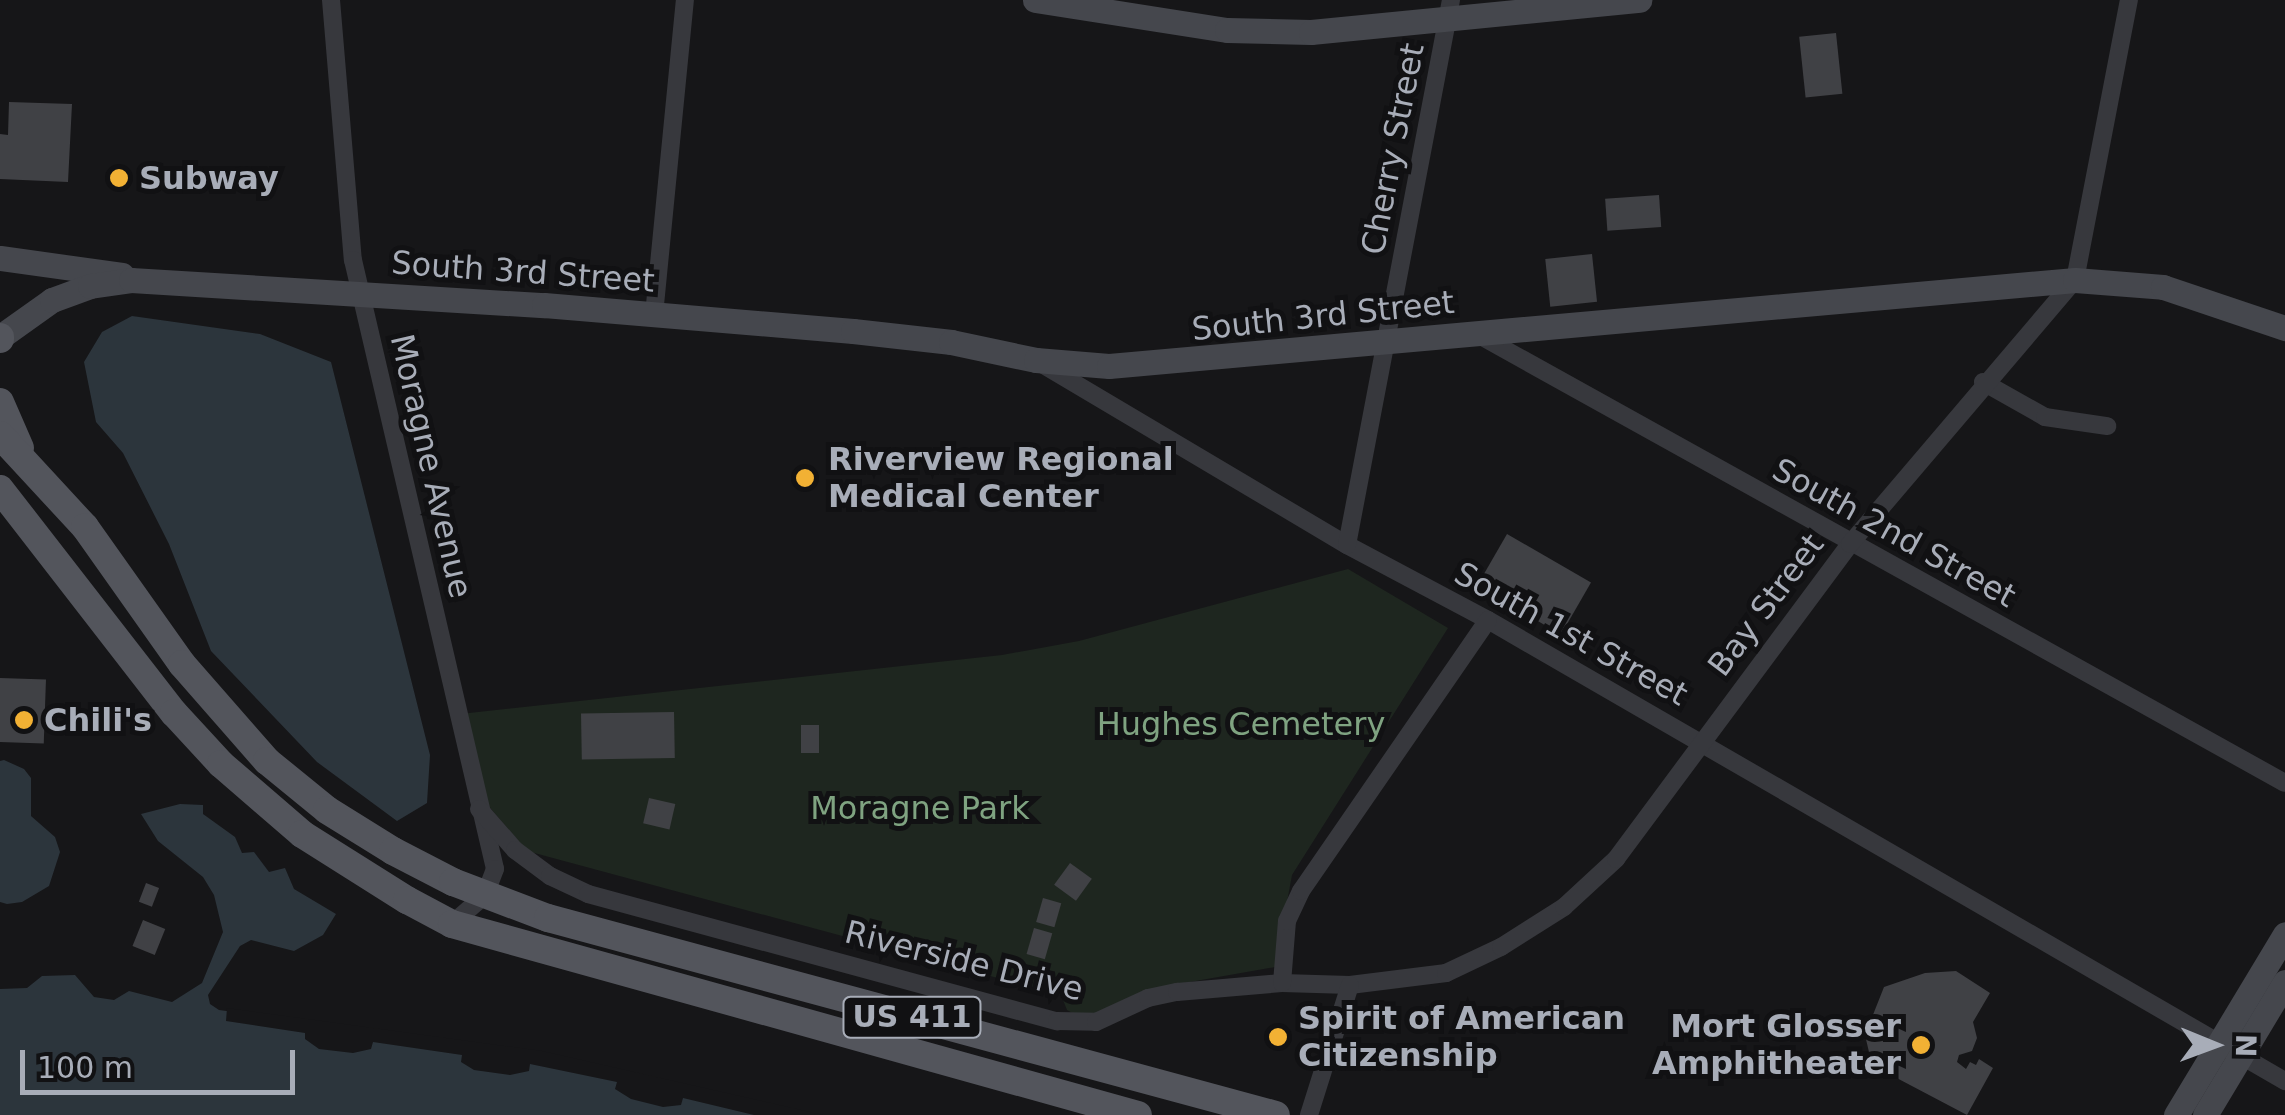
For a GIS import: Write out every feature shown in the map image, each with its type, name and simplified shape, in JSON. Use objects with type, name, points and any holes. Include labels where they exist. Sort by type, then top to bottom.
[{"type":"main road","points":[[1036,0],[1124,6],[1227,30],[1311,32],[1449,9],[1639,0]]},
{"type":"main road","points":[[0,258],[62,263],[151,280]]},
{"type":"main road","name":"South 3rd Street","points":[[151,280],[654,314],[913,338],[1036,360],[1155,365],[2075,280],[2162,287],[2285,328]]},
{"type":"main road","points":[[0,338],[37,308],[71,292],[110,282],[151,280]]},
{"type":"main road","points":[[0,402],[27,463]]},
{"type":"main road","name":"US 411","points":[[0,435],[85,526],[218,708],[267,761],[360,832],[484,895],[548,918],[1276,1115]]},
{"type":"main road","name":"US 411","points":[[0,489],[174,713],[221,764],[332,855],[452,924],[1138,1115]]},
{"type":"main road","points":[[2205,1115],[2230,1048],[2285,934]]},
{"type":"main road","points":[[2176,1115],[2285,982]]},
{"type":"street","name":"Moragne Avenue","points":[[330,0],[353,260],[495,869],[484,895]]},
{"type":"street","points":[[654,314],[685,0]]},
{"type":"street","points":[[2075,280],[2129,0]]},
{"type":"street","name":"Cherry Street","points":[[1347,545],[1449,9]]},
{"type":"street","name":"Bay Street","points":[[1350,985],[1446,973],[1501,947],[1564,906],[1616,859],[1850,544],[1983,382],[2075,280]]},
{"type":"street","name":"South 2nd Street","points":[[1476,334],[2285,783]]},
{"type":"street","name":"South 1st Street","points":[[1036,360],[1347,545],[1488,620],[2285,1081]]},
{"type":"street","points":[[1983,382],[2045,416],[2107,426]]},
{"type":"street","points":[[1282,984],[1287,922],[1301,890],[1488,620]]},
{"type":"street","name":"Riverside Drive","points":[[478,808],[515,850],[550,876],[588,894],[1057,1021],[1096,1022],[1148,998],[1176,992],[1282,984],[1350,985]]},
{"type":"street","points":[[452,924],[484,895]]},
{"type":"street","points":[[1308,1115],[1350,985]]},
{"type":"green space","name":"Moragne Park","points":[[1348,569],[1448,628],[1292,875],[1275,967],[1156,988],[1100,1013],[1076,1015],[1067,1010],[1061,995],[527,851],[480,796],[460,714],[1002,655],[1079,641]]},
{"type":"shaded area","points":[[132,316],[260,334],[331,362],[430,755],[427,803],[397,821],[317,762],[211,651],[169,544],[123,453],[96,422],[84,362],[102,332]]},
{"type":"shaded area","points":[[0,761],[24,769],[31,778],[31,816],[55,837],[60,852],[49,886],[22,902],[7,904],[0,902]]},
{"type":"shaded area","points":[[180,804],[203,805],[203,814],[235,837],[242,853],[254,852],[269,872],[285,868],[294,889],[336,914],[323,935],[294,951],[251,940],[240,946],[208,995],[210,1004],[219,1010],[542,1054],[818,1115],[0,1115],[0,989],[27,988],[42,976],[75,975],[94,997],[114,1000],[129,991],[172,1002],[202,983],[223,932],[214,895],[203,877],[158,841],[141,814]]},
{"type":"pier","points":[[227,1008],[542,1051],[823,1115],[754,1115],[683,1098],[681,1105],[663,1107],[631,1099],[615,1089],[617,1082],[530,1064],[529,1071],[510,1075],[474,1070],[461,1062],[462,1055],[373,1042],[371,1049],[353,1053],[319,1049],[305,1039],[305,1033],[226,1021]]},
{"type":"building","points":[[1836,33],[1842,94],[1806,98],[1799,37]]},
{"type":"building","points":[[9,102],[72,104],[68,182],[0,179],[0,134],[8,135]]},
{"type":"building","points":[[1659,195],[1661,227],[1607,231],[1605,199]]},
{"type":"building","points":[[1592,254],[1597,302],[1550,307],[1545,259]]},
{"type":"building","points":[[1507,534],[1591,582],[1561,634],[1477,586]]},
{"type":"building","name":"Chili's","points":[[0,678],[46,680],[44,744],[0,742]]},
{"type":"building","points":[[674,712],[675,758],[582,760],[581,714]]},
{"type":"building","points":[[801,725],[819,725],[819,753],[801,753]]},
{"type":"building","points":[[649,798],[675,804],[669,829],[643,823]]},
{"type":"building","points":[[1070,863],[1092,879],[1076,901],[1054,885]]},
{"type":"building","points":[[146,883],[159,888],[152,907],[139,902]]},
{"type":"building","points":[[1043,898],[1061,903],[1054,927],[1036,922]]},
{"type":"building","points":[[143,920],[165,929],[155,955],[133,946]]},
{"type":"building","points":[[1034,928],[1052,933],[1045,959],[1027,954]]},
{"type":"building","name":"Mort Glosser Amphitheater","points":[[1956,971],[1990,993],[1973,1022],[1977,1038],[1972,1051],[1959,1055],[1957,1062],[1966,1069],[1970,1062],[1976,1065],[1979,1059],[1993,1068],[1967,1115],[1872,1065],[1865,1035],[1884,987],[1925,973]]},
{"type":"place","name":"Subway","points":[[119,178]]},
{"type":"place","name":"Riverview Regional Medical Center","points":[[805,478]]},
{"type":"place","name":"Chili's","points":[[24,720]]},
{"type":"place","name":"Spirit of American Citizenship","points":[[1278,1037]]},
{"type":"place","name":"Mort Glosser Amphitheater","points":[[1921,1045]]},
{"type":"park label","name":"Hughes Cemetery","points":[[1241,724]]}]
